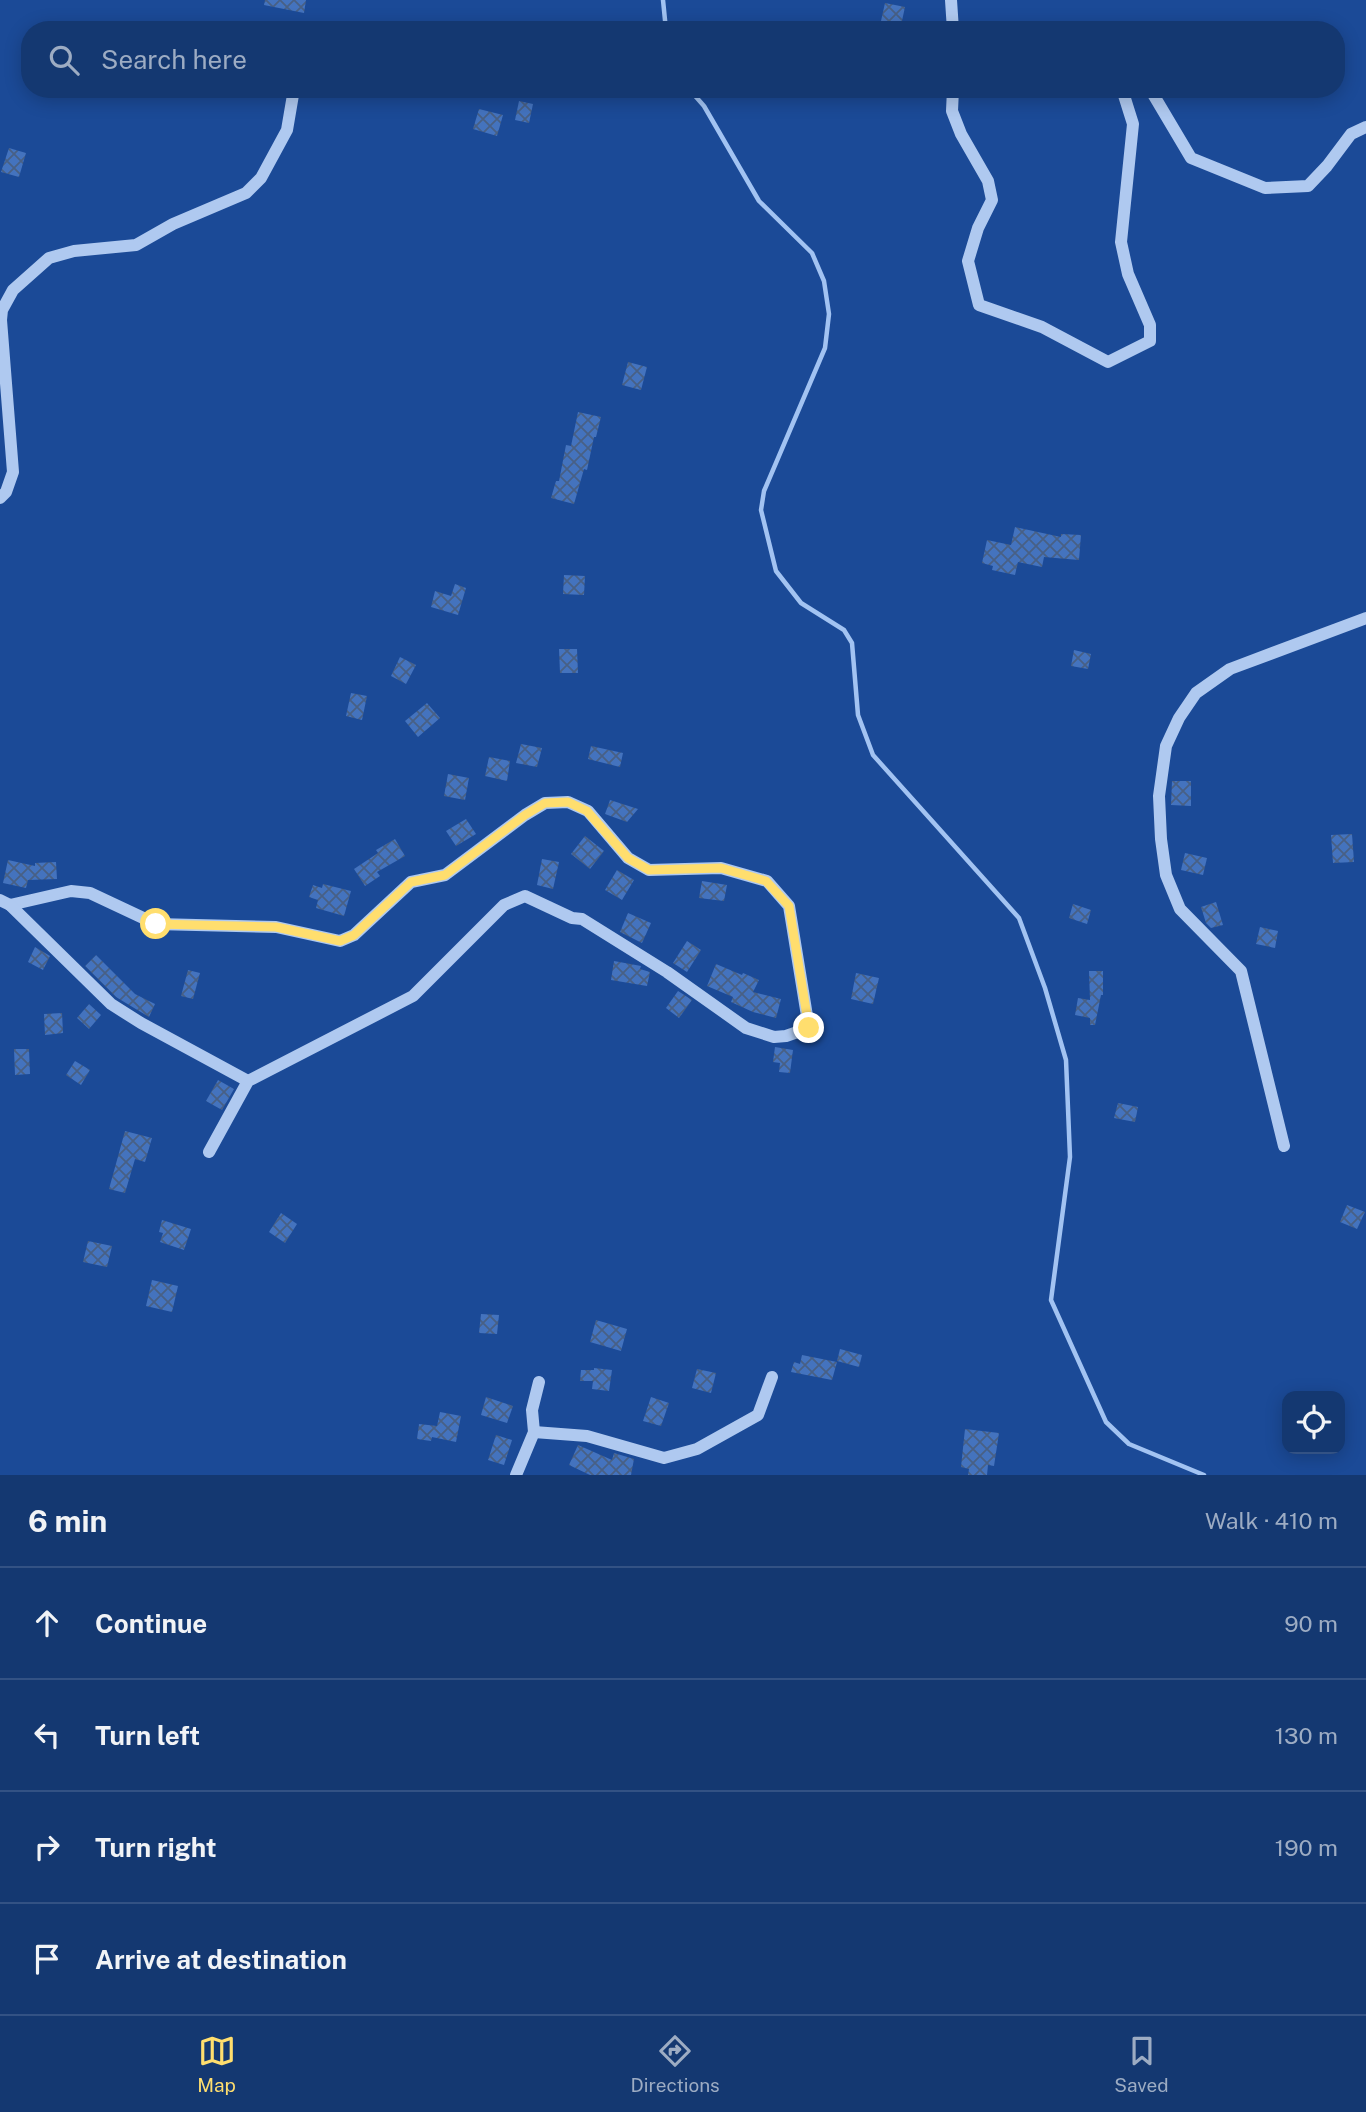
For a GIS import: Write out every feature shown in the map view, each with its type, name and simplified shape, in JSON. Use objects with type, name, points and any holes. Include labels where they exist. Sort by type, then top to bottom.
[{"type":"street","points":[[951,0],[952,21]]},
{"type":"street","points":[[0,498],[6,492],[13,472],[1,320],[2,310],[13,290],[49,258],[74,251],[136,245],[173,223],[246,193],[261,178],[288,130],[293,98]]},
{"type":"street","points":[[953,98],[952,111],[961,134],[988,181],[992,200],[978,228],[968,261],[979,305],[1042,327],[1108,362],[1150,341],[1150,325],[1128,274],[1121,242],[1133,124],[1125,98]]},
{"type":"street","points":[[1155,98],[1191,158],[1265,188],[1308,186],[1351,134],[1366,127]]},
{"type":"street","points":[[1284,1146],[1241,971],[1180,909],[1166,875],[1159,796],[1166,746],[1179,718],[1196,693],[1230,669],[1366,618]]},
{"type":"street","points":[[5,902],[71,891],[90,893],[156,924],[276,927],[340,941],[354,935],[411,882],[445,875],[545,803],[568,802],[587,811],[628,858],[649,870],[721,868],[766,881],[789,906],[809,1028],[774,1037],[746,1028],[667,972],[582,919],[572,918],[525,896],[504,905],[413,996],[248,1081],[209,1152]]},
{"type":"street","points":[[5,902],[111,1004],[248,1081]]},
{"type":"street","points":[[534,1432],[587,1436],[664,1458],[697,1449],[758,1415],[772,1377]]},
{"type":"street","points":[[516,1475],[534,1432],[533,1410],[540,1382]]},
{"type":"building","points":[[265,0],[306,0],[304,13],[264,5]]},
{"type":"building","points":[[885,3],[905,7],[902,21],[881,21]]},
{"type":"building","points":[[519,101],[533,104],[529,123],[515,120]]},
{"type":"building","points":[[479,109],[503,115],[497,136],[473,129]]},
{"type":"building","points":[[9,148],[26,153],[19,177],[1,172]]},
{"type":"building","points":[[628,362],[647,367],[641,390],[622,385]]},
{"type":"building","points":[[578,412],[601,417],[587,470],[584,469],[574,504],[551,498],[556,481],[559,481],[566,445],[571,446]]},
{"type":"building","points":[[1015,527],[1061,537],[1061,534],[1081,535],[1079,560],[1044,557],[1042,567],[1018,562],[1015,575],[992,570],[993,566],[982,563],[987,540],[1011,545]]},
{"type":"building","points":[[564,575],[585,576],[584,595],[563,594]]},
{"type":"building","points":[[455,584],[466,588],[458,615],[431,607],[435,591],[451,596]]},
{"type":"building","points":[[559,649],[577,649],[578,673],[560,673]]},
{"type":"building","points":[[1074,650],[1091,654],[1088,669],[1071,666]]},
{"type":"building","points":[[400,657],[416,665],[406,684],[391,676]]},
{"type":"building","points":[[351,693],[367,696],[362,720],[346,716]]},
{"type":"building","points":[[427,703],[440,718],[418,737],[405,721]]},
{"type":"building","points":[[521,744],[542,748],[537,767],[516,763]]},
{"type":"building","points":[[591,746],[623,753],[620,767],[588,759]]},
{"type":"building","points":[[489,757],[510,761],[507,781],[485,776]]},
{"type":"building","points":[[448,774],[469,778],[465,800],[444,796]]},
{"type":"building","points":[[1172,781],[1191,781],[1191,806],[1171,805]]},
{"type":"building","points":[[610,800],[638,809],[627,822],[605,814]]},
{"type":"building","points":[[466,819],[476,834],[456,846],[446,831]]},
{"type":"building","points":[[1352,834],[1354,862],[1333,863],[1331,835]]},
{"type":"building","points":[[585,836],[604,851],[590,869],[571,854]]},
{"type":"building","points":[[395,839],[405,856],[377,872],[380,876],[365,886],[354,869],[378,853],[376,850]]},
{"type":"building","points":[[1185,853],[1207,858],[1203,875],[1181,870]]},
{"type":"building","points":[[542,859],[559,862],[553,889],[537,885]]},
{"type":"building","points":[[8,860],[35,866],[35,863],[56,862],[57,879],[28,880],[26,888],[3,883]]},
{"type":"building","points":[[617,870],[634,880],[622,900],[605,890]]},
{"type":"building","points":[[702,881],[727,885],[724,901],[699,898]]},
{"type":"building","points":[[323,884],[351,891],[344,916],[316,908],[318,900],[309,897],[313,885],[322,888]]},
{"type":"building","points":[[1216,902],[1223,925],[1211,928],[1206,923],[1201,907]]},
{"type":"building","points":[[1073,904],[1091,910],[1087,924],[1069,918]]},
{"type":"building","points":[[628,913],[651,923],[642,943],[620,932]]},
{"type":"building","points":[[1260,927],[1278,931],[1275,948],[1256,944]]},
{"type":"building","points":[[687,941],[701,950],[687,972],[673,963]]},
{"type":"building","points":[[35,947],[50,956],[43,970],[28,962]]},
{"type":"building","points":[[96,955],[135,994],[155,1004],[149,1017],[116,997],[85,966]]},
{"type":"building","points":[[614,961],[641,966],[640,969],[650,972],[647,986],[611,980]]},
{"type":"building","points":[[716,964],[759,980],[753,992],[781,999],[776,1018],[731,1002],[733,997],[707,986]]},
{"type":"building","points":[[188,970],[200,973],[193,999],[181,996]]},
{"type":"building","points":[[1089,971],[1103,971],[1103,995],[1095,1025],[1090,1025],[1090,1018],[1075,1015],[1078,998],[1090,1000]]},
{"type":"building","points":[[856,973],[879,978],[873,1004],[851,999]]},
{"type":"building","points":[[678,991],[692,1000],[679,1018],[666,1008]]},
{"type":"building","points":[[89,1004],[101,1015],[89,1029],[77,1018]]},
{"type":"building","points":[[62,1013],[63,1033],[45,1035],[44,1014]]},
{"type":"building","points":[[775,1047],[793,1050],[790,1073],[779,1072],[780,1063],[773,1062]]},
{"type":"building","points":[[14,1049],[29,1049],[30,1074],[15,1075]]},
{"type":"building","points":[[75,1061],[90,1070],[81,1085],[66,1075]]},
{"type":"building","points":[[218,1080],[234,1089],[222,1110],[206,1101]]},
{"type":"building","points":[[1118,1103],[1138,1107],[1135,1122],[1114,1118]]},
{"type":"building","points":[[125,1131],[152,1138],[145,1162],[135,1159],[125,1193],[109,1189]]},
{"type":"building","points":[[1347,1205],[1365,1212],[1357,1229],[1340,1222]]},
{"type":"building","points":[[281,1213],[297,1224],[285,1243],[269,1232]]},
{"type":"building","points":[[162,1220],[191,1229],[184,1250],[160,1242],[163,1233],[159,1232]]},
{"type":"building","points":[[88,1241],[112,1246],[107,1267],[83,1262]]},
{"type":"building","points":[[152,1280],[178,1286],[172,1312],[146,1306]]},
{"type":"building","points":[[481,1314],[499,1315],[497,1334],[479,1333]]},
{"type":"building","points":[[596,1320],[627,1329],[621,1351],[590,1342]]},
{"type":"building","points":[[840,1349],[862,1355],[859,1367],[837,1361]]},
{"type":"building","points":[[802,1355],[837,1362],[832,1380],[791,1372],[794,1362],[800,1364]]},
{"type":"building","points":[[697,1369],[716,1373],[711,1393],[692,1388]]},
{"type":"building","points":[[581,1370],[612,1370],[609,1391],[592,1389],[593,1381],[580,1381]]},
{"type":"building","points":[[486,1397],[513,1406],[507,1423],[481,1415]]},
{"type":"building","points":[[651,1397],[669,1403],[661,1426],[643,1421]]},
{"type":"building","points":[[440,1412],[461,1416],[456,1442],[432,1437],[431,1441],[417,1439],[419,1424],[437,1426]]},
{"type":"building","points":[[965,1429],[999,1433],[994,1466],[988,1465],[987,1475],[968,1475],[969,1469],[961,1467]]},
{"type":"building","points":[[496,1435],[512,1440],[504,1465],[488,1460]]},
{"type":"building","points":[[578,1445],[612,1460],[614,1453],[634,1459],[631,1475],[590,1475],[569,1465]]},
{"type":"waterway","points":[[663,0],[665,21]]},
{"type":"waterway","points":[[697,98],[759,201],[812,253],[824,281],[829,314],[825,348],[764,491],[761,510],[776,571],[801,603],[844,630],[852,643],[858,715],[873,755],[1019,918],[1045,988],[1066,1060],[1070,1157],[1051,1300],[1106,1422],[1129,1444],[1204,1475]]},
{"type":"route","points":[[156,924],[276,927],[340,941],[354,935],[411,882],[445,875],[545,803],[568,802],[587,811],[628,858],[649,870],[721,868],[766,881],[789,906],[809,1028]]}]
